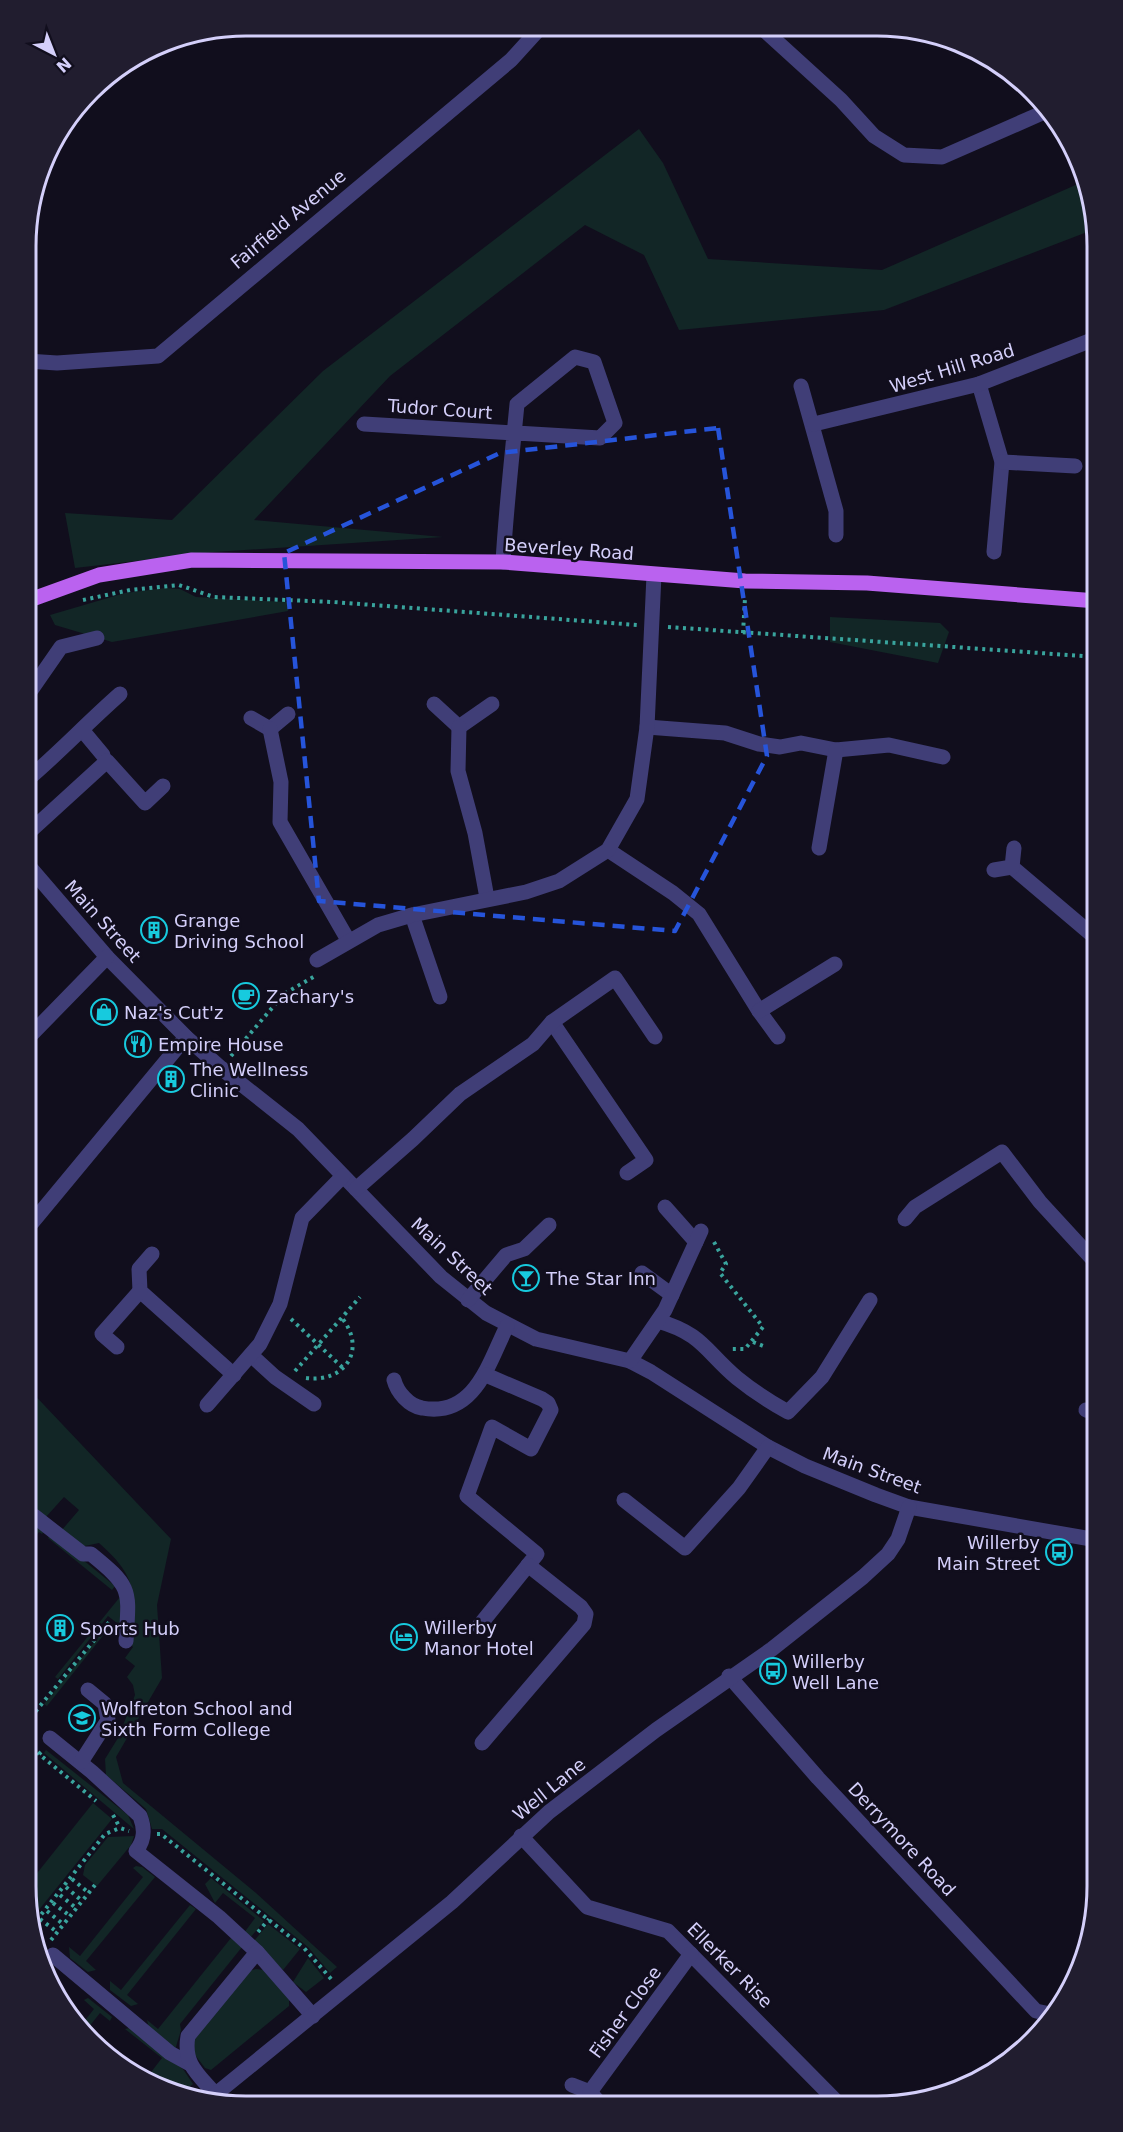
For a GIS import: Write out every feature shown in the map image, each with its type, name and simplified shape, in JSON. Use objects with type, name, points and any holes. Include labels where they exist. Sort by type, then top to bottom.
[{"type":"main road","name":"Beverley Road","points":[[36,597],[99,575],[192,560],[503,562],[654,575],[867,583],[1087,600]]},
{"type":"street","name":"Fairfield Avenue","points":[[36,362],[57,363],[158,356],[511,60],[533,36]]},
{"type":"street","points":[[771,36],[841,100],[874,136],[904,155],[942,157],[1040,114]]},
{"type":"street","name":"West Hill Road","points":[[814,424],[979,384],[1087,342]]},
{"type":"street","name":"Tudor Court","points":[[364,424],[514,434],[600,438],[615,423],[594,362],[575,357],[517,404],[514,434],[503,562]]},
{"type":"street","points":[[979,384],[1002,462],[994,552]]},
{"type":"street","points":[[801,386],[814,424],[837,511],[836,535]]},
{"type":"street","points":[[1002,462],[1075,466]]},
{"type":"street","points":[[317,960],[348,940],[378,925],[487,898],[526,892],[559,881],[608,850],[637,798],[646,727],[654,575]]},
{"type":"street","points":[[36,683],[61,647],[97,638]]},
{"type":"street","points":[[36,772],[83,731],[94,716],[120,694]]},
{"type":"street","points":[[434,704],[459,727],[458,771],[475,833],[487,898]]},
{"type":"street","points":[[459,727],[492,704]]},
{"type":"street","points":[[270,729],[288,714]]},
{"type":"street","points":[[251,718],[270,729],[281,783],[280,822],[306,862],[348,940]]},
{"type":"street","points":[[646,727],[725,733],[759,744],[780,747],[801,743],[836,750],[889,745],[943,757]]},
{"type":"street","points":[[83,731],[104,755]]},
{"type":"street","points":[[819,848],[836,750]]},
{"type":"street","points":[[36,826],[107,761],[145,803],[163,786]]},
{"type":"street","points":[[1012,867],[1014,848]]},
{"type":"street","points":[[608,850],[673,893],[699,914],[759,1011],[778,1037]]},
{"type":"street","points":[[993,870],[1012,867],[1087,931]]},
{"type":"street","name":"Main Street","points":[[36,885],[186,1037],[298,1129],[425,1261],[468,1300],[507,1326],[536,1339],[572,1350],[630,1361],[768,1447],[832,1478],[909,1507],[1087,1538]]},
{"type":"street","points":[[412,915],[440,997]]},
{"type":"street","points":[[36,1030],[107,957]]},
{"type":"street","points":[[759,1011],[835,964]]},
{"type":"street","points":[[356,1189],[413,1140],[460,1094],[533,1044],[552,1022],[615,978],[655,1038]]},
{"type":"street","points":[[552,1022],[646,1160],[627,1173]]},
{"type":"street","points":[[36,1218],[186,1037]]},
{"type":"street","points":[[908,1208],[1003,1148],[1040,1202],[1087,1253]]},
{"type":"street","points":[[207,1404],[251,1355],[277,1311],[287,1281],[302,1218],[344,1176]]},
{"type":"street","points":[[630,1361],[658,1321],[699,1237],[665,1207]]},
{"type":"street","points":[[468,1300],[506,1255],[524,1249],[549,1225]]},
{"type":"street","points":[[117,1347],[102,1334],[140,1291],[139,1269],[152,1254]]},
{"type":"street","points":[[642,1273],[672,1295]]},
{"type":"street","points":[[140,1291],[234,1375]]},
{"type":"street","points":[[658,1321],[683,1329],[704,1343],[737,1378],[788,1412],[822,1377],[870,1300]]},
{"type":"street","points":[[394,1380],[396,1389],[415,1407],[429,1409],[461,1401],[476,1389],[486,1375],[507,1326]]},
{"type":"street","points":[[251,1355],[275,1377],[314,1404]]},
{"type":"street","points":[[479,1626],[537,1554],[467,1496],[492,1427],[531,1449],[551,1410],[548,1403],[542,1399],[486,1375]]},
{"type":"street","points":[[624,1500],[684,1548],[739,1488],[768,1447]]},
{"type":"street","name":"Well Lane","points":[[216,2094],[452,1902],[521,1836],[729,1676],[772,1649],[863,1577],[888,1554],[898,1539],[909,1507]]},
{"type":"street","points":[[36,1518],[83,1554],[91,1554],[115,1574],[124,1587],[129,1601],[126,1637]]},
{"type":"street","points":[[482,1743],[584,1624],[586,1614],[581,1607],[528,1565]]},
{"type":"street","name":"Derrymore Road","points":[[729,1676],[818,1778],[1036,2011],[1045,2013]]},
{"type":"street","points":[[81,1762],[108,1720],[105,1704],[88,1690]]},
{"type":"street","points":[[50,1738],[81,1762],[140,1816],[143,1824],[142,1843],[136,1851],[255,1946],[314,2016]]},
{"type":"street","name":"Ellerker Rise","points":[[521,1836],[587,1907],[668,1931],[831,2096]]},
{"type":"street","points":[[208,2092],[190,2064],[185,2050],[188,2036],[255,1946]]},
{"type":"street","name":"Fisher Close","points":[[590,2092],[690,1954]]},
{"type":"street","points":[[53,1955],[170,2053],[190,2064]]},
{"type":"street","points":[[572,2085],[590,2092],[593,2096]]},
{"type":"path","points":[[743,633],[745,580]]},
{"type":"path","points":[[81,601],[130,590],[179,585],[214,597],[333,602],[638,625]]},
{"type":"path","points":[[668,627],[1087,656]]},
{"type":"path","points":[[221,1068],[284,994],[318,974],[317,960]]},
{"type":"path","points":[[699,1237],[714,1242],[726,1264],[720,1273],[763,1327],[745,1349],[728,1350],[717,1357]]},
{"type":"path","points":[[342,1318],[350,1331],[353,1343],[350,1358],[343,1368],[338,1373],[323,1379],[307,1378],[294,1371],[360,1297]]},
{"type":"path","points":[[277,1311],[288,1316],[343,1368]]},
{"type":"path","points":[[752,1342],[766,1347]]},
{"type":"path","points":[[36,1709],[55,1681],[109,1620],[126,1637]]},
{"type":"path","points":[[36,1747],[42,1750],[39,1754],[102,1806]]},
{"type":"path","points":[[95,1885],[56,1933],[40,1919],[105,1834],[120,1828],[108,1811]]},
{"type":"path","points":[[152,1834],[161,1834],[269,1919],[312,1956],[343,1991]]},
{"type":"path","points":[[72,1879],[89,1893]]},
{"type":"path","points":[[66,1887],[82,1900]]},
{"type":"path","points":[[60,1895],[76,1908]]},
{"type":"path","points":[[53,1903],[70,1916]]},
{"type":"path","points":[[47,1911],[63,1924]]},
{"type":"path","points":[[255,1946],[269,1919]]},
{"type":"highlighted area","points":[[718,428],[767,756],[675,931],[319,901],[284,553],[500,453]]},
{"type":"green space","points":[[639,129],[663,163],[708,259],[882,270],[1078,184],[1083,205],[1087,232],[884,310],[679,330],[644,255],[585,225],[390,376],[254,520],[443,537],[214,552],[75,568],[65,513],[172,520],[323,371]]},
{"type":"green space","points":[[165,588],[180,589],[196,597],[287,602],[288,611],[112,642],[55,625],[50,615],[125,593]]},
{"type":"green space","points":[[830,617],[940,623],[949,632],[938,663],[830,642]]},
{"type":"green space","points":[[36,1397],[171,1539],[157,1605],[162,1678],[116,1757],[123,1783],[256,1893],[337,1967],[330,1973],[308,1947],[162,1829],[152,1829],[146,1809],[106,1775],[105,1759],[118,1738],[135,1695],[133,1685],[127,1677],[135,1666],[125,1658],[133,1647],[130,1644],[133,1612],[131,1588],[122,1567],[99,1543],[80,1547],[61,1531],[79,1510],[64,1497],[45,1518],[45,1530],[42,1534],[39,1532],[36,1536]]},
{"type":"green space","points":[[51,1534],[115,1586],[112,1590],[48,1538]]},
{"type":"green space","points":[[120,1597],[122,1627],[108,1616],[58,1679],[55,1677]]},
{"type":"green space","points":[[109,1624],[122,1634],[120,1637],[109,1628],[47,1706],[44,1704]]},
{"type":"green space","points":[[46,1750],[128,1815],[134,1829],[44,1753]]},
{"type":"green space","points":[[93,1803],[112,1819],[38,1911],[36,1874]]},
{"type":"green space","points":[[134,1836],[131,1845],[97,1886],[83,1875],[85,1865],[108,1837]]},
{"type":"green space","points":[[142,1867],[155,1877],[86,1961],[96,1970],[88,1972],[70,1958],[69,1947],[80,1956],[143,1877],[133,1868]]},
{"type":"green space","points":[[211,1878],[264,1921],[250,1938],[244,1933],[255,1918],[223,1893],[215,1903],[205,1884]]},
{"type":"green space","points":[[190,1905],[196,1909],[127,1995],[138,2004],[131,2006],[110,1990],[110,1981],[121,1990]]},
{"type":"green space","points":[[268,1924],[300,1949],[283,1970],[254,1941]]},
{"type":"green space","points":[[231,1938],[242,1947],[180,2024],[181,2030],[175,2050],[149,2028],[147,2020],[158,2029]]},
{"type":"green space","points":[[308,1958],[324,1978],[306,1992],[293,1982]]},
{"type":"green space","points":[[264,1970],[289,1998],[289,2006],[211,2070],[205,2068],[192,2051],[193,2038],[249,1971]]},
{"type":"green space","points":[[88,1998],[112,2017],[110,2021],[100,2013],[90,2026],[85,2021],[94,2009],[84,2000]]},
{"type":"green space","points":[[129,2028],[183,2069],[193,2084],[188,2088],[151,2073],[162,2058],[125,2029]]},
{"type":"place","name":"Grange Driving School","points":[[154,930]]},
{"type":"place","name":"Zachary's","points":[[246,996]]},
{"type":"place","name":"Naz's Cut'z","points":[[104,1012]]},
{"type":"place","name":"Empire House","points":[[138,1044]]},
{"type":"place","name":"The Wellness Clinic","points":[[171,1079]]},
{"type":"place","name":"The Star Inn","points":[[526,1278]]},
{"type":"place","name":"Willerby Main Street","points":[[1059,1552]]},
{"type":"place","name":"Sports Hub","points":[[60,1628]]},
{"type":"place","name":"Willerby Manor Hotel","points":[[404,1637]]},
{"type":"place","name":"Willerby Well Lane","points":[[773,1671]]},
{"type":"place","name":"Wolfreton School and Sixth Form College","points":[[82,1718]]}]
